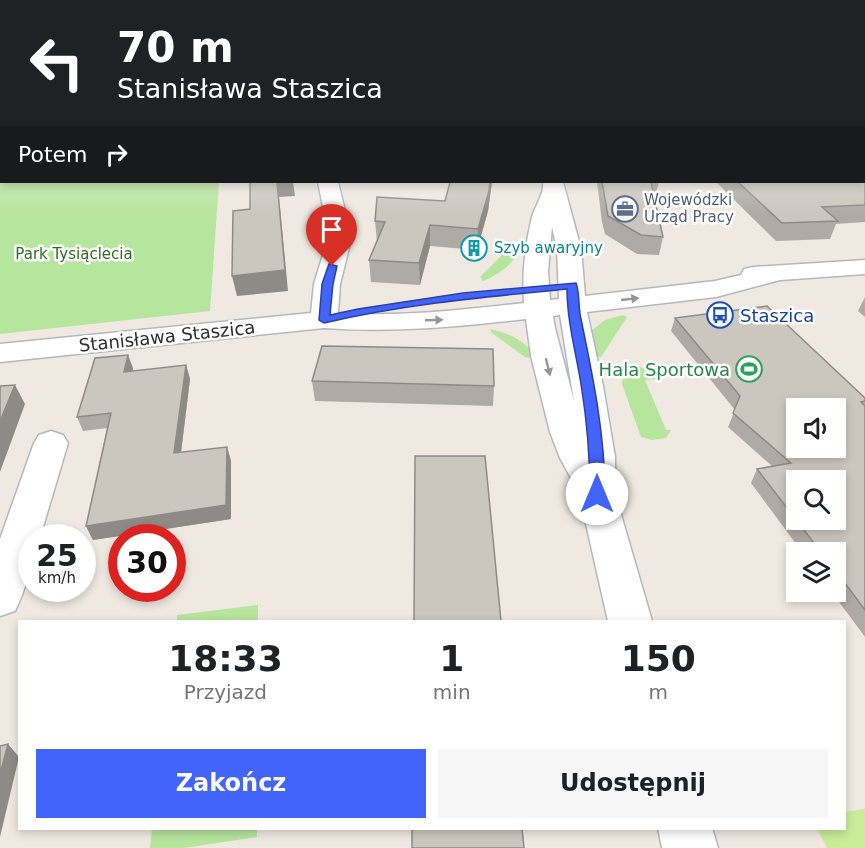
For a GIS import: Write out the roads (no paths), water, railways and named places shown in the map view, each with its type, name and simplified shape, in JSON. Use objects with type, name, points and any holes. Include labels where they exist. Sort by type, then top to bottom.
[{"type":"street","points":[[328,183],[338,226],[337,249],[327,284],[329,320]]},
{"type":"street","points":[[553,185],[565,229],[572,295],[588,386],[596,445],[597,494],[630,620]]},
{"type":"street","points":[[553,185],[537,237],[538,299],[547,367],[574,452],[597,494]]},
{"type":"street","name":"Stanisława Staszica","points":[[0,353],[329,320],[367,323],[447,320],[538,299],[572,295],[716,289],[773,274],[865,267]]},
{"type":"street","points":[[0,598],[51,443]]},
{"type":"street","points":[[686,830],[690,848]]},
{"type":"place","name":"Wojewódzki Urząd Pracy","points":[[625,209]]},
{"type":"place","name":"Szyb awaryjny","points":[[474,248]]},
{"type":"place","name":"Staszica","points":[[720,315]]},
{"type":"place","name":"Hala Sportowa","points":[[749,369]]},
{"type":"park label","name":"Park Tysiąclecia","points":[[74,254]]}]
